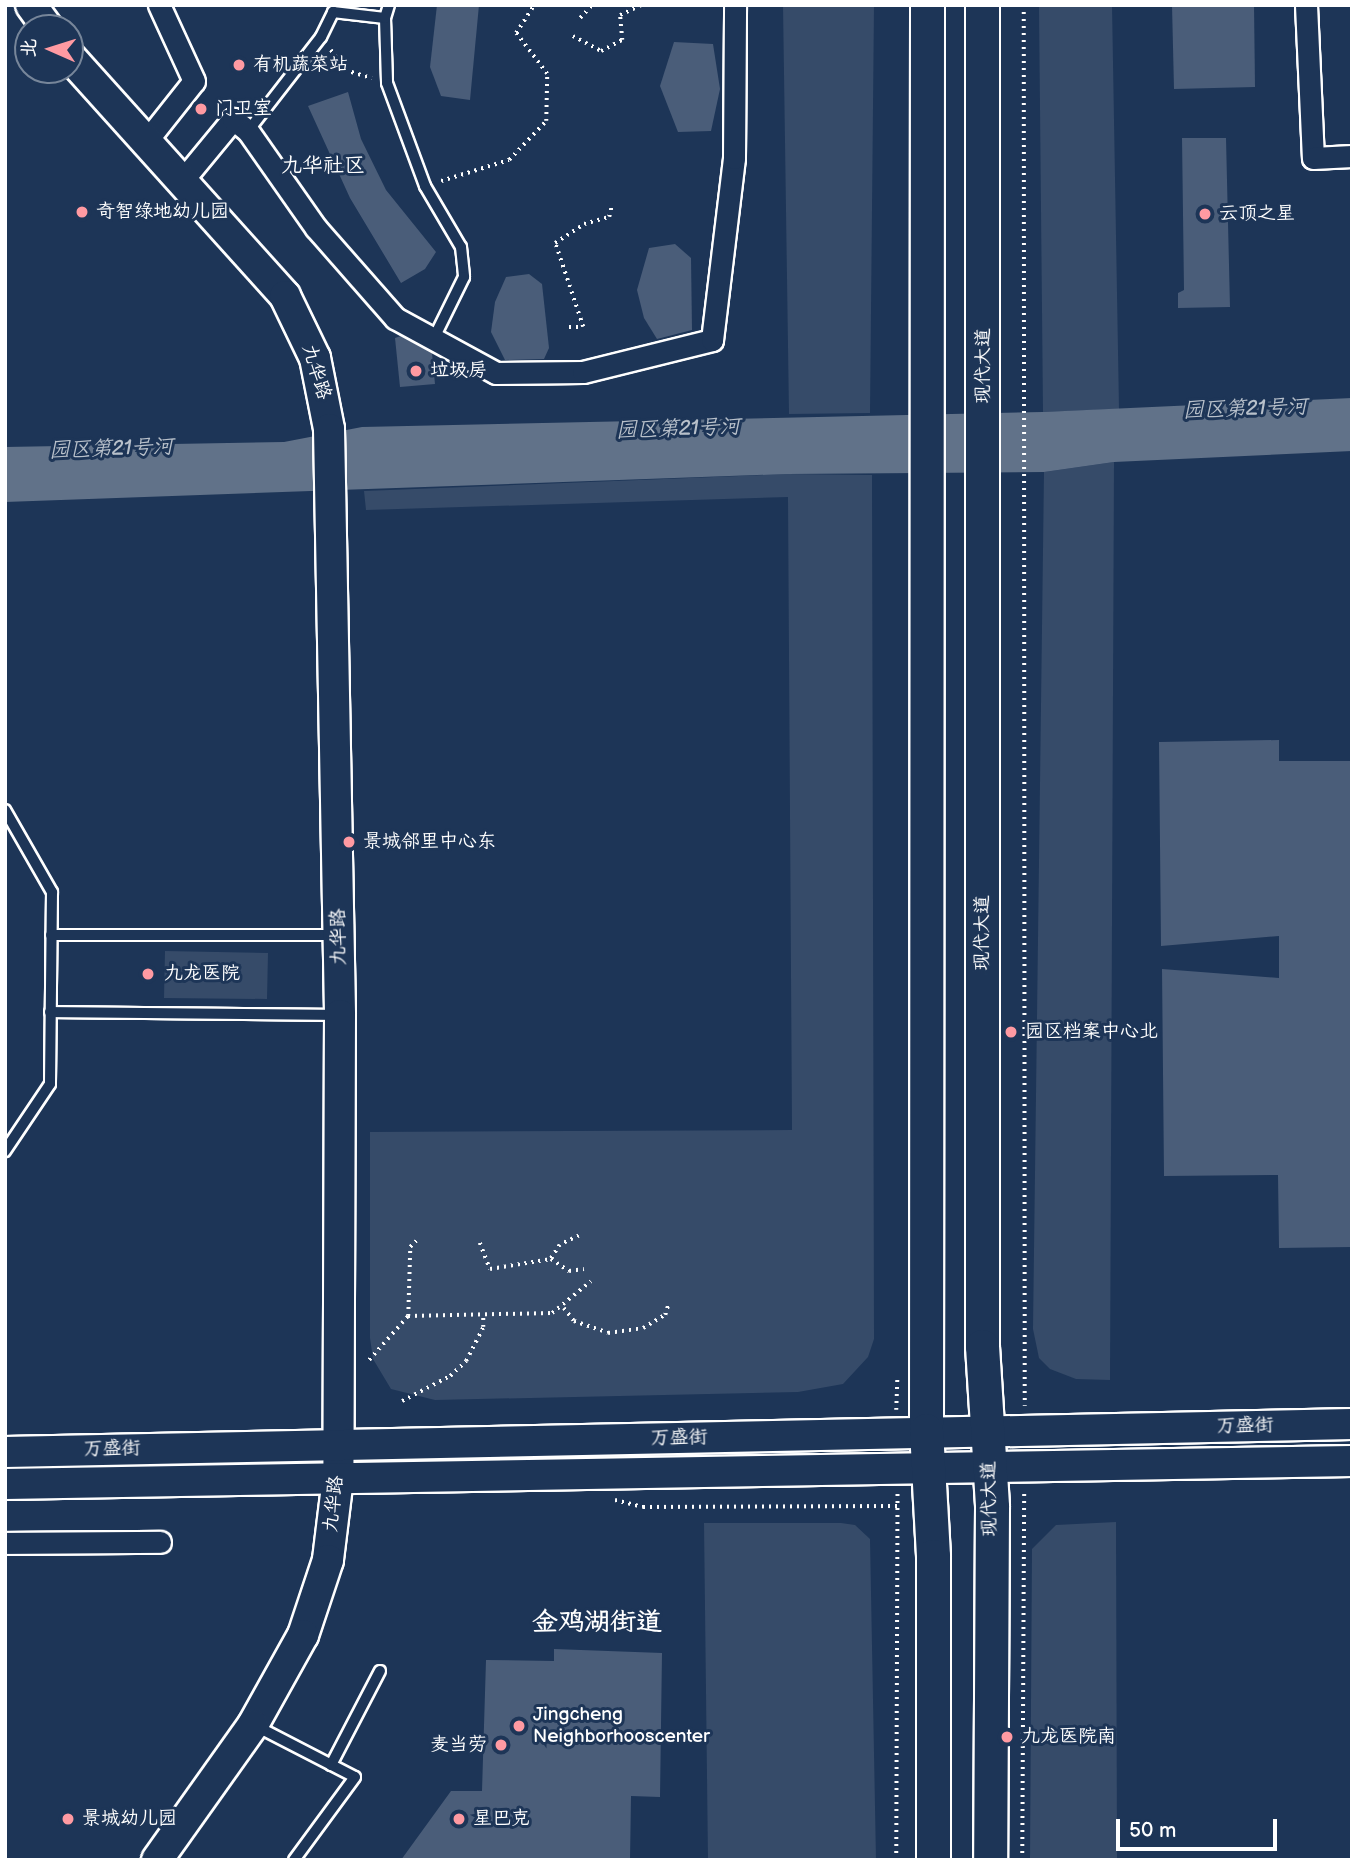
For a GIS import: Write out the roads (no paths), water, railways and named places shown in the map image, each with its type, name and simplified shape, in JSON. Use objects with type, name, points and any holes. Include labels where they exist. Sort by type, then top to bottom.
[{"type":"main road","points":[[927,5],[929,409],[926,1430],[930,1506],[933,1860]]},
{"type":"main road","name":"现代大道","points":[[982,5],[982,1346],[990,1467],[1008,1507],[990,1860]]},
{"type":"main road","name":"九华路","points":[[84,73],[144,144],[285,296],[315,358],[329,429],[340,1015],[338,1478],[320,1593],[303,1635],[253,1725],[157,1860]]},
{"type":"main road","name":"万盛街","points":[[5,1451],[852,1436],[987,1428],[1352,1424]]},
{"type":"main road","name":"万盛街","points":[[5,1484],[1352,1461]]},
{"type":"street","points":[[144,144],[194,81],[159,5]]},
{"type":"street","points":[[181,182],[233,119],[248,131],[316,228],[395,318],[496,373],[583,372],[712,340],[734,158],[735,5]]},
{"type":"street","points":[[1306,5],[1313,158],[1352,156]]},
{"type":"street","points":[[5,1543],[160,1542]]},
{"type":"lane","points":[[389,5],[384,18],[387,83],[425,186],[461,247],[464,277],[434,338]]},
{"type":"lane","points":[[248,131],[321,37],[333,12],[384,18]]},
{"type":"lane","points":[[5,810],[52,892],[50,1084],[5,1151]]},
{"type":"lane","points":[[51,935],[339,935]]},
{"type":"lane","points":[[50,1012],[340,1015]]},
{"type":"lane","points":[[331,1765],[380,1671]]},
{"type":"lane","points":[[253,1725],[355,1777],[294,1860]]},
{"type":"water","name":"园区第21号河","points":[[1352,398],[1352,451],[1114,462],[1044,472],[788,474],[5,502],[5,447],[284,442],[362,427],[1043,412]]},
{"type":"place","name":"有机蔬菜站","points":[[239,65]]},
{"type":"place","name":"门卫室","points":[[201,109]]},
{"type":"place","name":"奇智绿地幼儿园","points":[[82,212]]},
{"type":"place","name":"云顶之星","points":[[1205,214]]},
{"type":"place","name":"垃圾房","points":[[416,371]]},
{"type":"place","name":"景城邻里中心东","points":[[349,842]]},
{"type":"place","name":"九龙医院","points":[[148,974]]},
{"type":"place","name":"园区档案中心北","points":[[1011,1032]]},
{"type":"place","name":"Jingcheng Neighborhooscenter","points":[[519,1726]]},
{"type":"place","name":"九龙医院南","points":[[1007,1737]]},
{"type":"place","name":"麦当劳","points":[[501,1745]]},
{"type":"place","name":"景城幼儿园","points":[[68,1819]]},
{"type":"place","name":"星巴克","points":[[459,1819]]},
{"type":"district","name":"九华社区","points":[[323,166]]},
{"type":"district","name":"金鸡湖街道","points":[[597,1623]]}]
